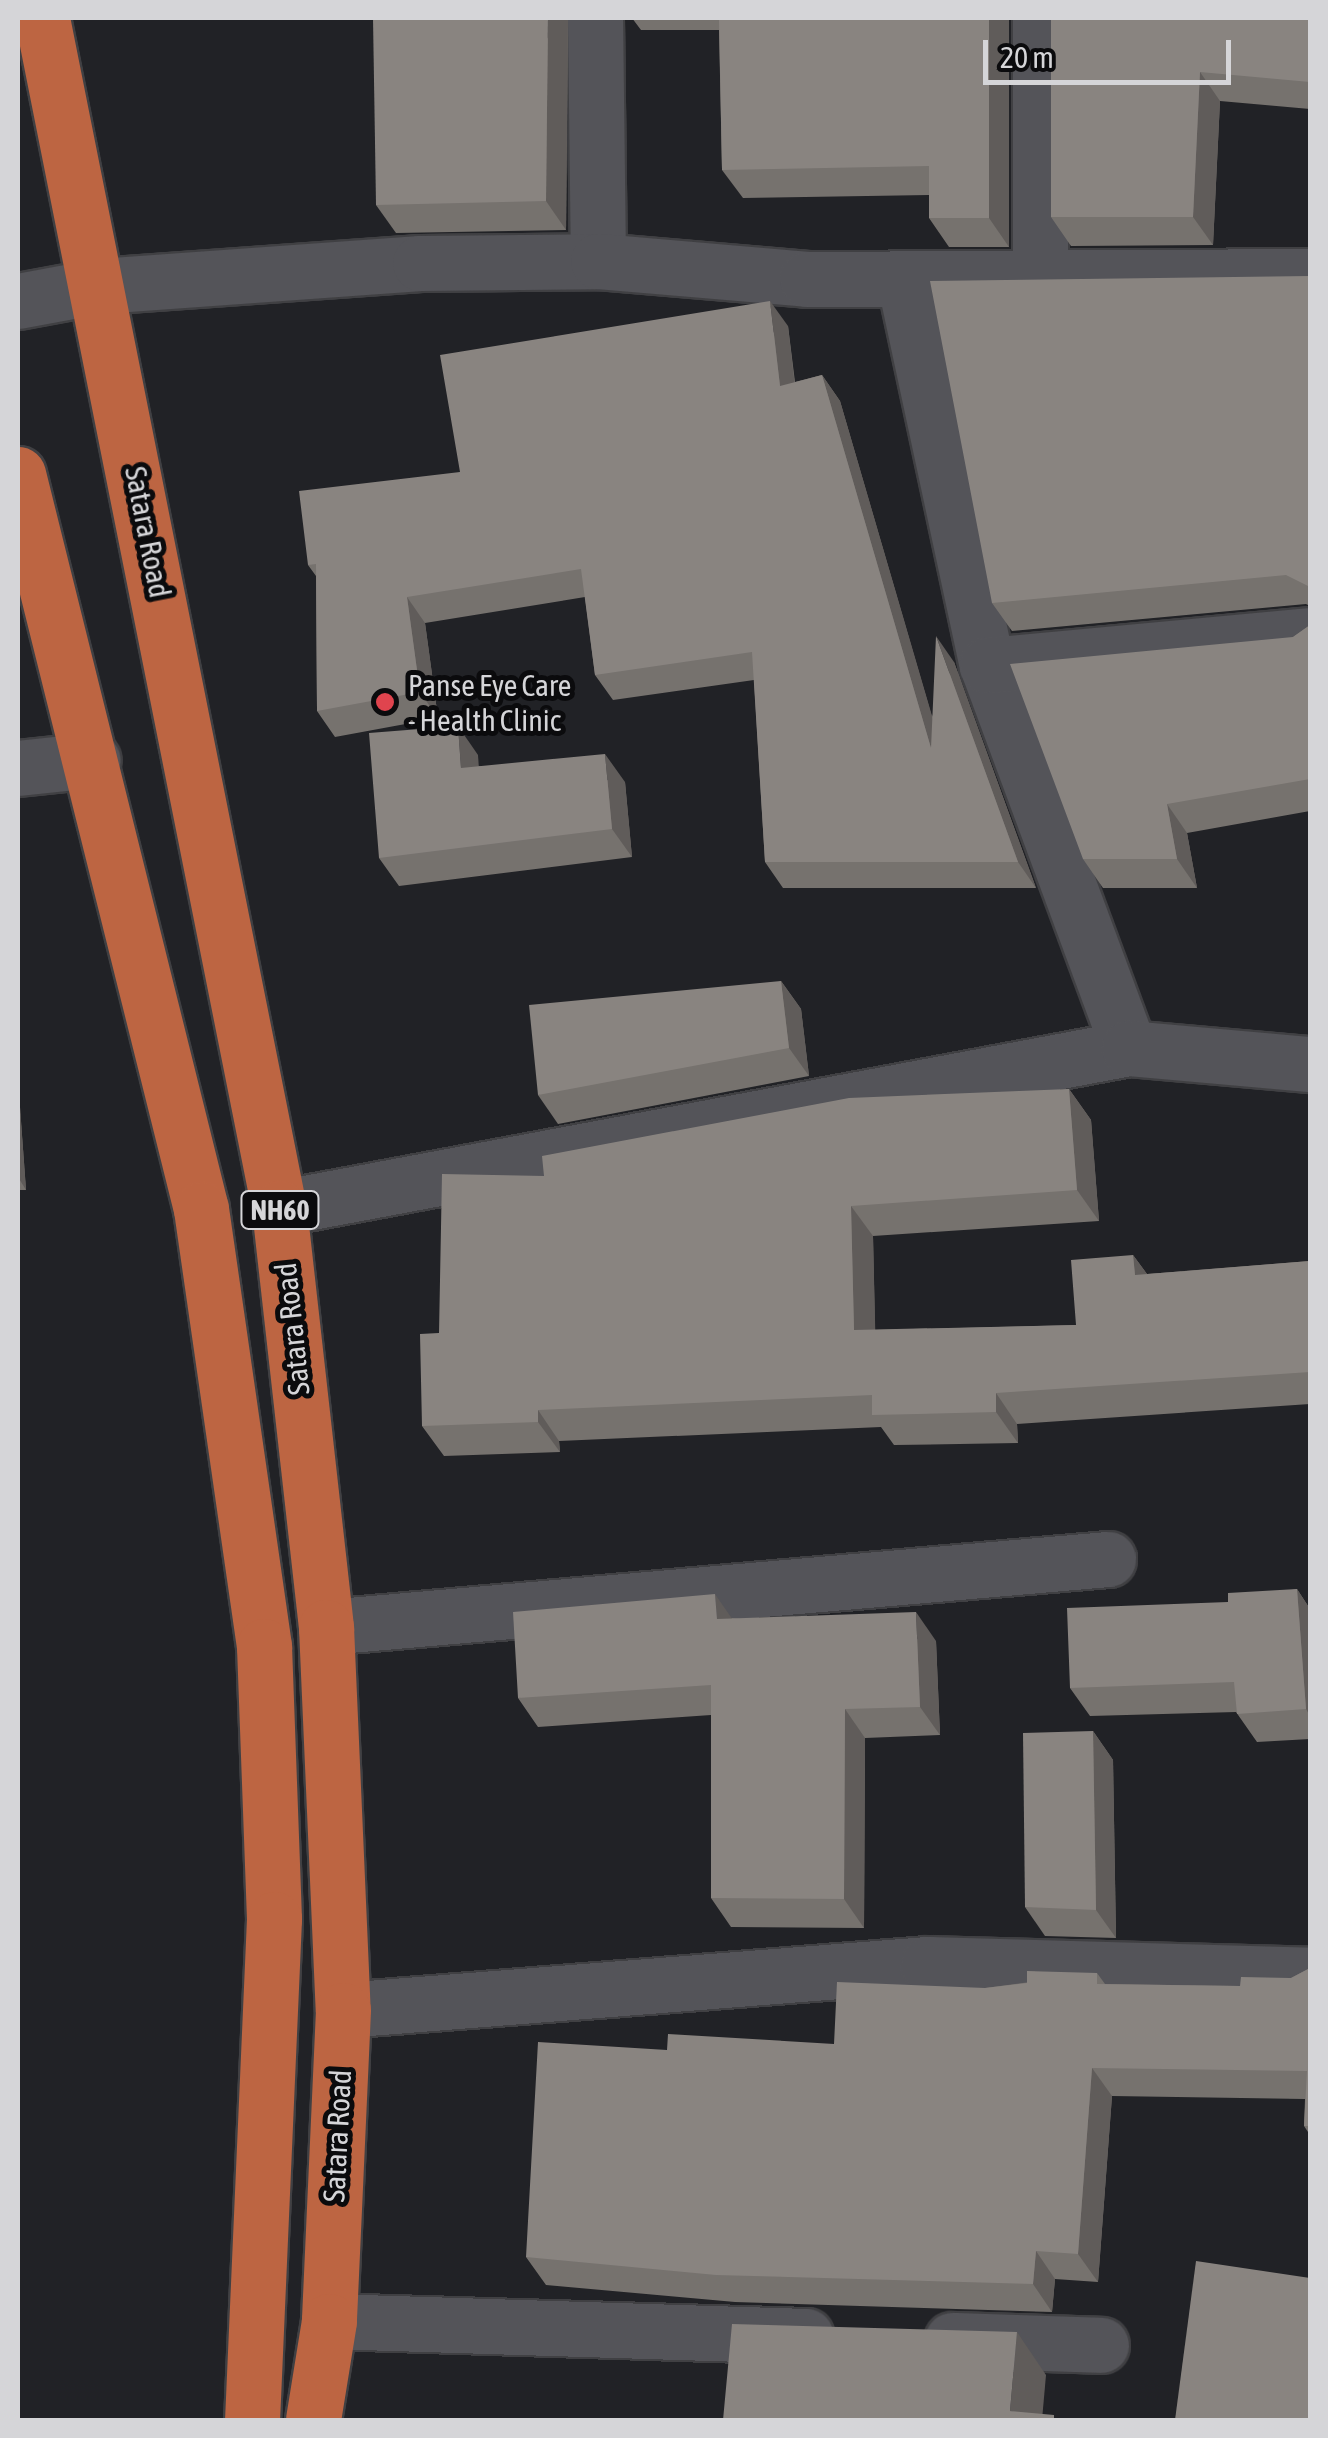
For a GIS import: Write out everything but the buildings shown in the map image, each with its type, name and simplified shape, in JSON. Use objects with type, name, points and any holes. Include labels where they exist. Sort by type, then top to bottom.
[{"type":"highway","name":"Satara Road","points":[[42,18],[99,286],[279,1208],[326,1627],[343,2010],[329,2320],[320,2418]]},
{"type":"highway","name":"NH60","points":[[18,474],[93,760],[201,1209],[264,1646],[274,1918],[252,2420]]},
{"type":"street","points":[[596,18],[598,261]]},
{"type":"street","points":[[1040,18],[1040,279]]},
{"type":"street","points":[[18,301],[99,286],[420,263],[598,261],[904,279],[1310,276]]},
{"type":"street","points":[[904,279],[986,665],[1129,1048]]},
{"type":"street","points":[[986,665],[1309,634]]},
{"type":"street","points":[[18,768],[93,760]]},
{"type":"street","points":[[279,1208],[1129,1048],[1310,1064]]},
{"type":"street","points":[[326,1627],[1108,1559]]},
{"type":"street","points":[[343,2010],[928,1964],[1310,1975]]},
{"type":"street","points":[[329,2320],[1102,2345]]},
{"type":"place","name":"Panse Eye Care - Health Clinic","points":[[385,702]]}]
